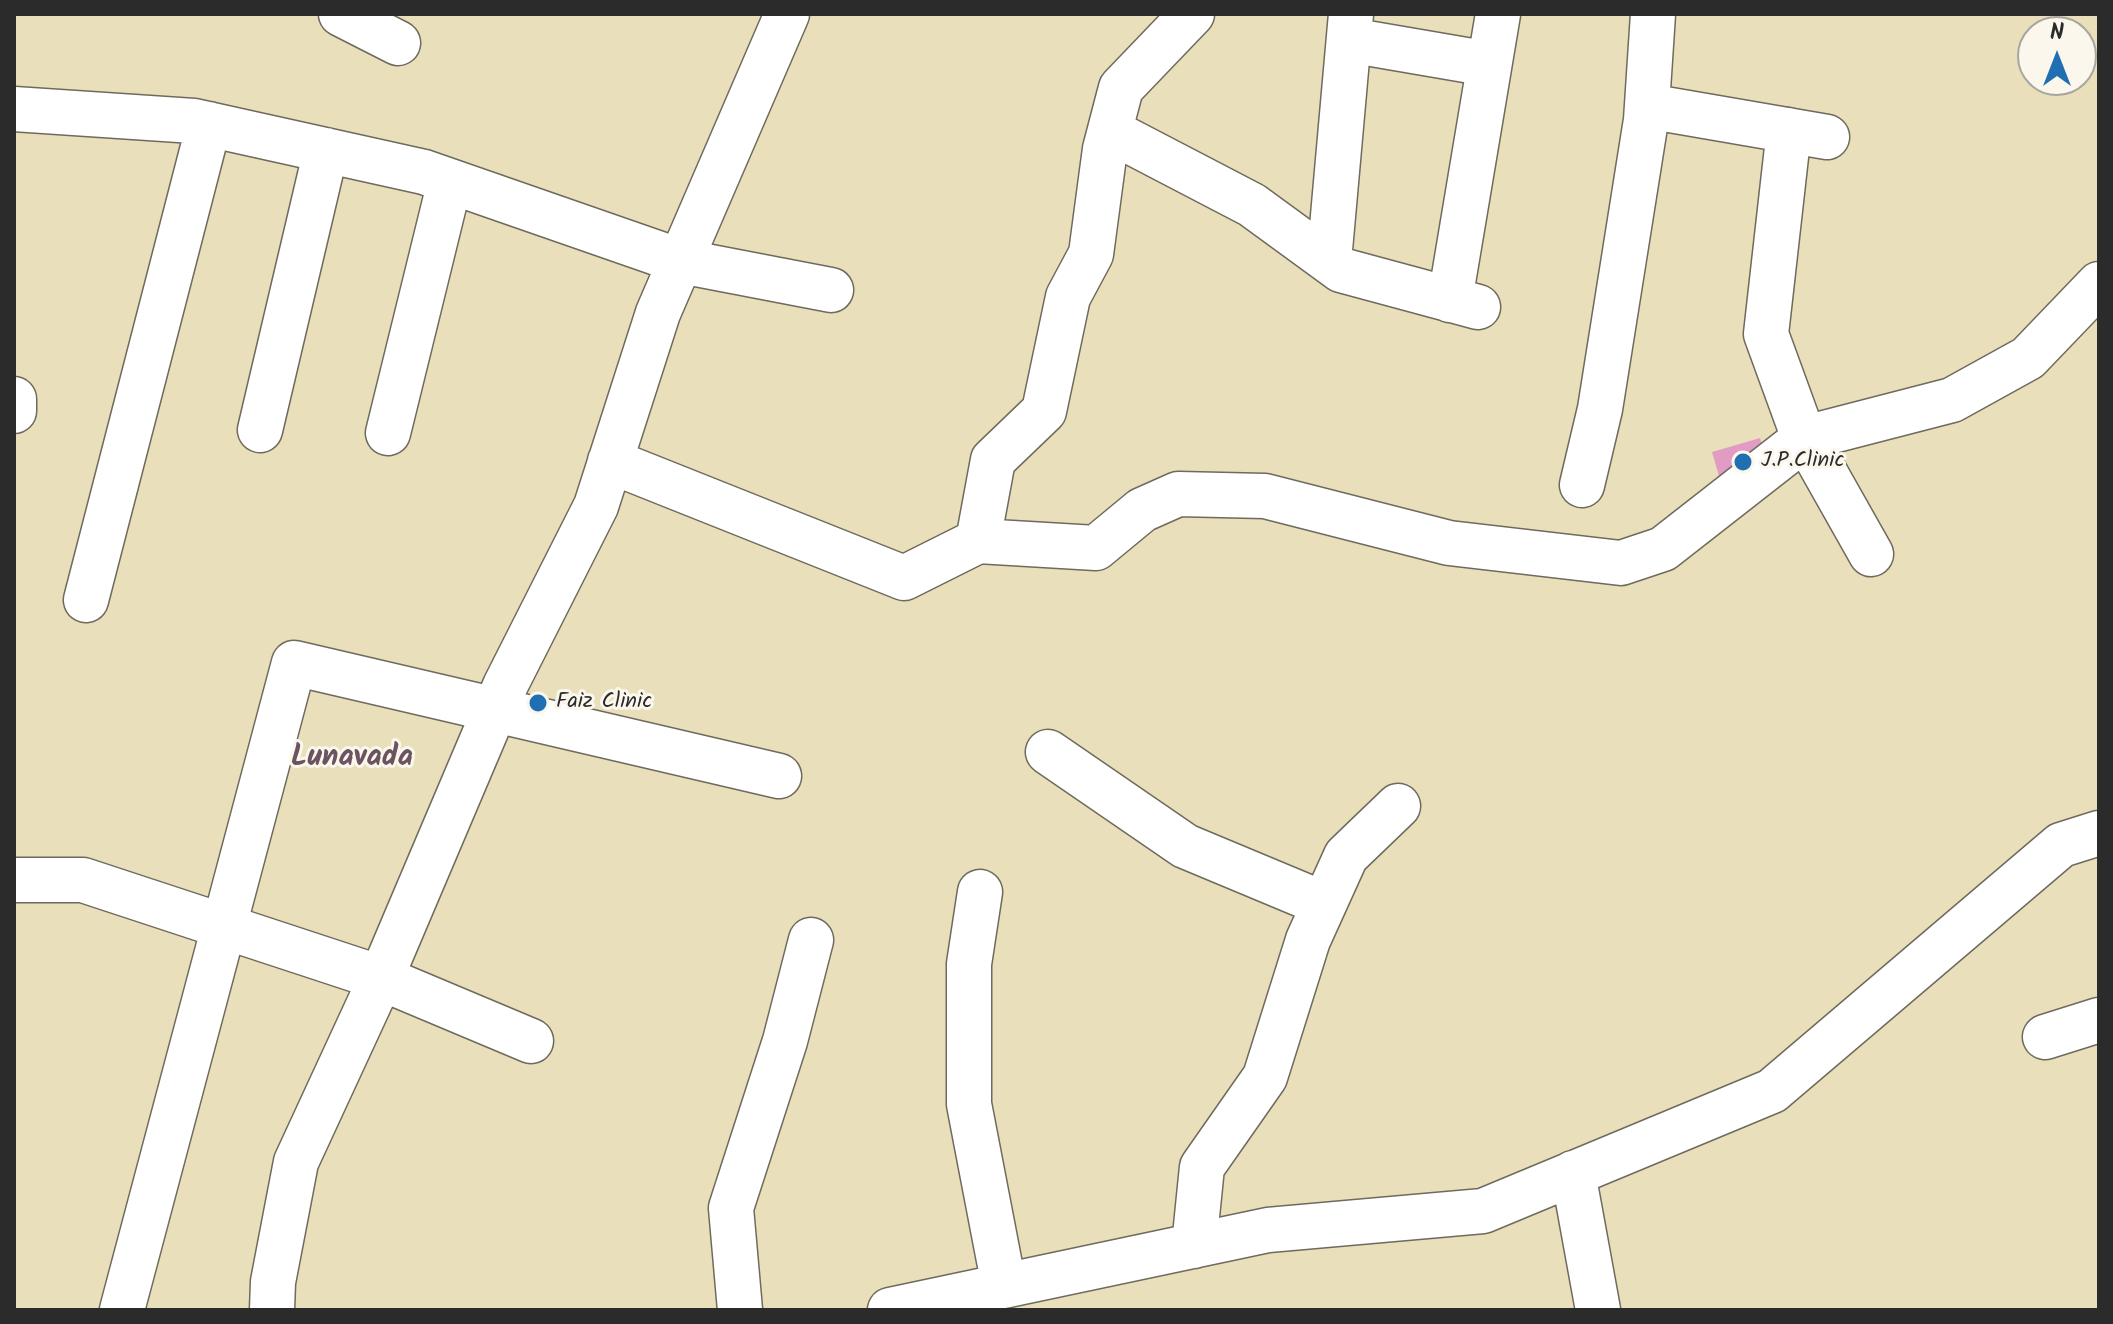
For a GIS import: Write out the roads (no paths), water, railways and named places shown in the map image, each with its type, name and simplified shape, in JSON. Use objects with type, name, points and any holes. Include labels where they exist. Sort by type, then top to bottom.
[{"type":"street","points":[[341,14],[398,43]]},
{"type":"street","points":[[272,1310],[273,1282],[296,1162],[381,978],[495,710],[596,506],[658,313],[787,14]]},
{"type":"street","points":[[978,541],[993,460],[1044,411],[1068,297],[1091,254],[1110,131],[1121,88],[1192,14]]},
{"type":"street","points":[[1110,131],[1252,205],[1341,270],[1464,303],[1489,64],[1498,14]]},
{"type":"street","points":[[1582,485],[1600,409],[1647,106],[1653,14]]},
{"type":"street","points":[[1329,261],[1350,27],[1489,64]]},
{"type":"street","points":[[1647,106],[1808,133],[1766,334],[1805,438],[1871,554]]},
{"type":"street","points":[[14,109],[209,124],[450,181],[680,261],[831,290]]},
{"type":"street","points":[[86,600],[209,124]]},
{"type":"street","points":[[260,430],[326,150]]},
{"type":"street","points":[[388,433],[450,181]]},
{"type":"street","points":[[610,461],[904,578],[978,541],[1096,548],[1142,510],[1178,494],[1265,496],[1449,543],[1621,563],[1663,549],[1805,438],[1952,400],[2028,358],[2099,284]]},
{"type":"street","points":[[14,399],[14,411]]},
{"type":"street","points":[[122,1310],[294,663],[779,776]]},
{"type":"street","points":[[1048,752],[1185,846],[1324,904]]},
{"type":"street","points":[[1194,1246],[1202,1167],[1265,1077],[1308,940],[1346,856],[1398,806]]},
{"type":"street","points":[[890,1310],[1268,1230],[1483,1211],[1772,1091],[2061,845],[2099,833]]},
{"type":"street","points":[[14,880],[83,880],[381,978],[531,1041]]},
{"type":"street","points":[[980,892],[969,964],[969,1104],[1004,1286]]},
{"type":"street","points":[[740,1310],[731,1208],[785,1041],[811,940]]},
{"type":"street","points":[[2045,1037],[2099,1020]]},
{"type":"street","points":[[1573,1173],[1598,1310]]},
{"type":"place","name":"J.P.Clinic","points":[[1743,462]]},
{"type":"place","name":"Faiz Clinic","points":[[538,703]]},
{"type":"district","name":"Lunavada","points":[[352,760]]}]
